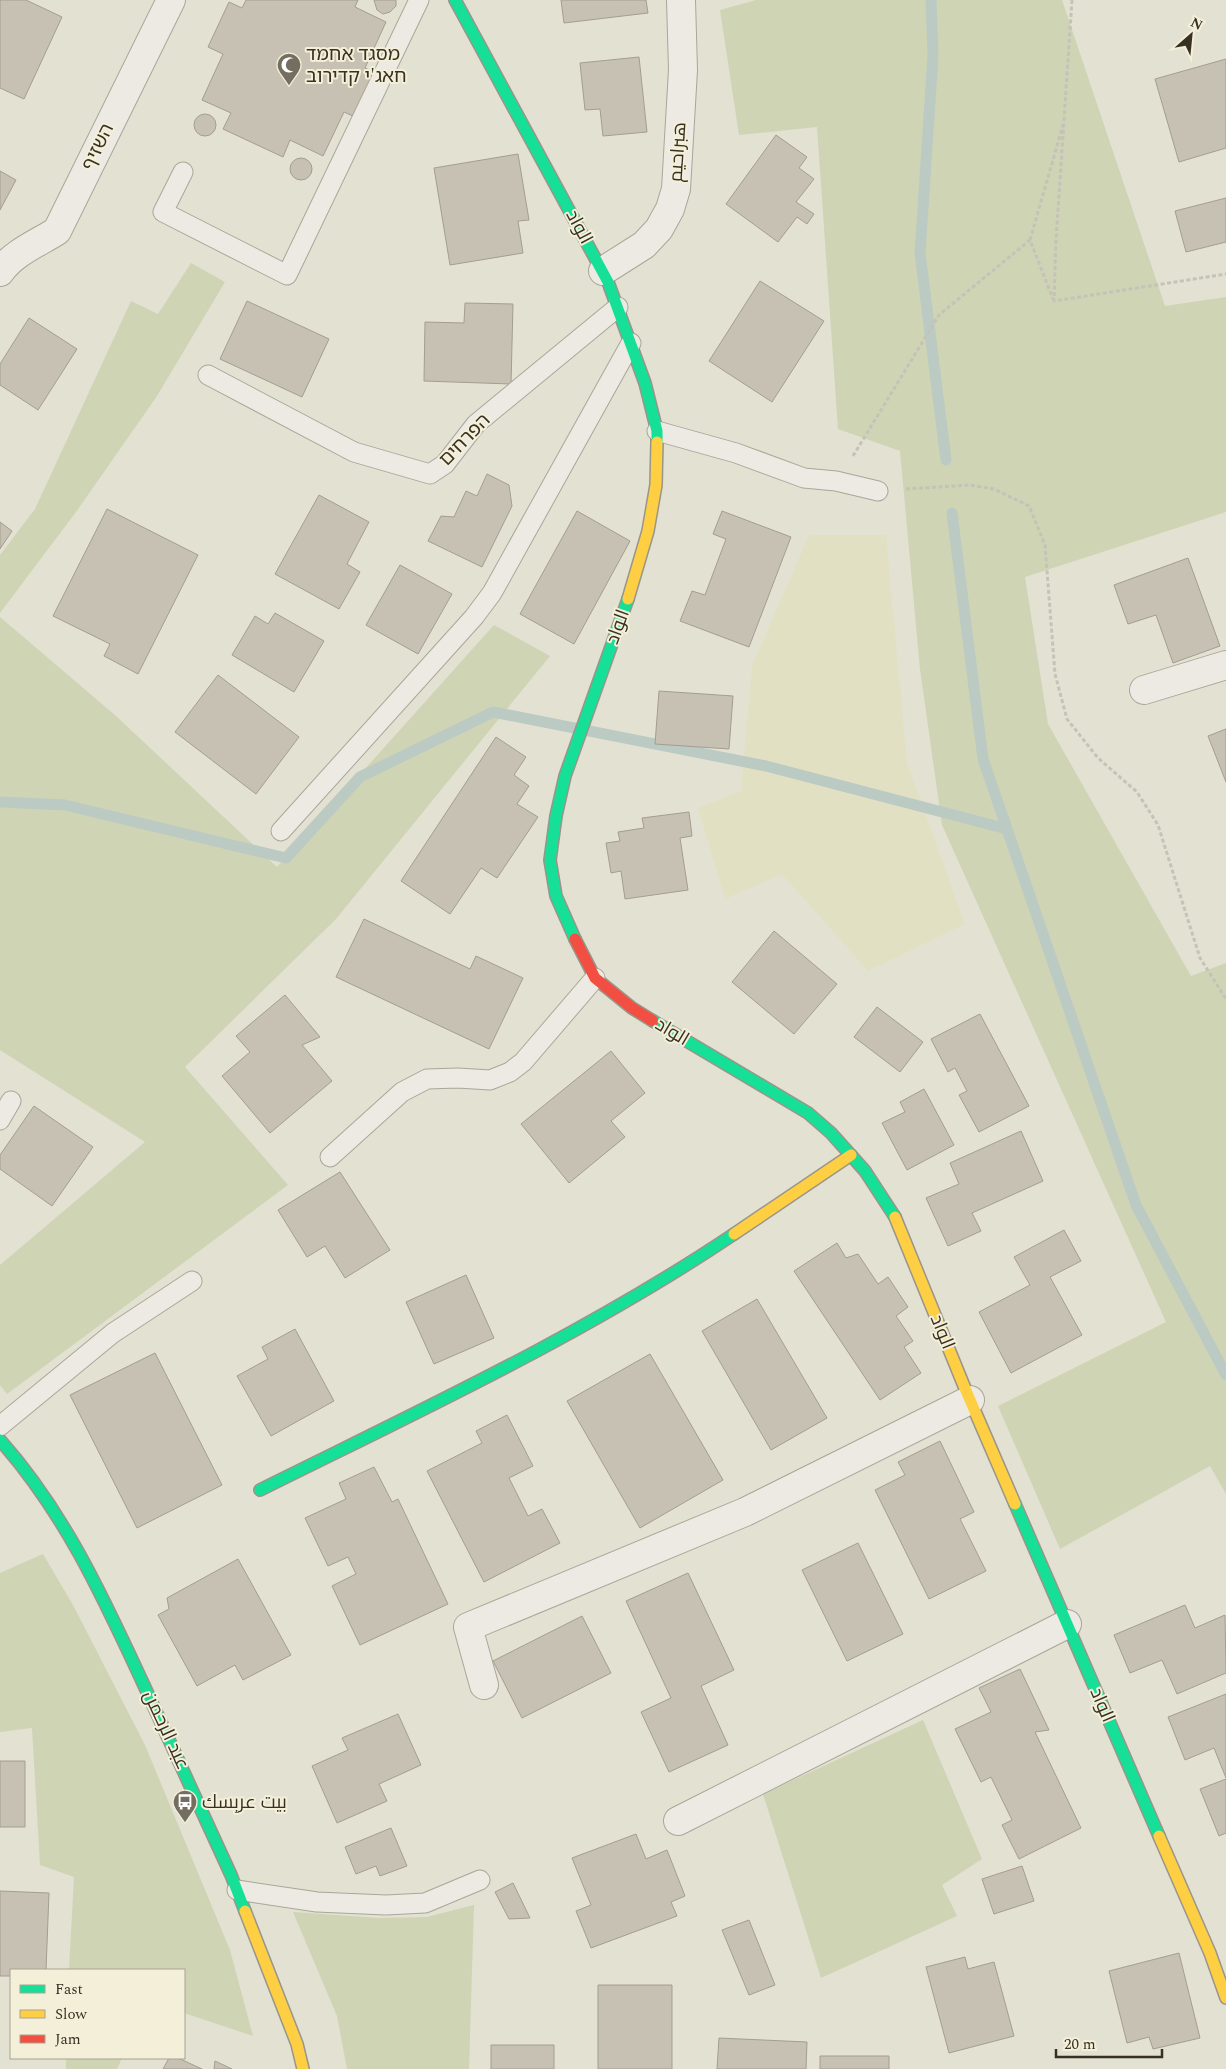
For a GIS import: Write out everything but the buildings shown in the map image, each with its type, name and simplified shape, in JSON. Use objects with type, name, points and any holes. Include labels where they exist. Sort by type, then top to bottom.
[{"type":"street","name":"השזיף","points":[[0,272],[4,266],[23,251],[57,231],[171,0]]},
{"type":"street","name":"الواد","points":[[455,0],[603,271],[645,383],[657,432],[656,486],[648,531],[630,593],[566,776],[556,816],[550,860],[556,896],[576,942],[595,978],[632,1008],[808,1113],[831,1133],[865,1171],[898,1222],[970,1400],[1210,1953],[1226,1998]]},
{"type":"street","name":"هبراحيم","points":[[603,271],[644,245],[659,229],[670,209],[676,189],[683,70],[681,0]]},
{"type":"street","points":[[1144,690],[1226,666]]},
{"type":"street","points":[[260,1490],[417,1412],[558,1338],[666,1277],[851,1155]]},
{"type":"street","points":[[484,1685],[468,1627],[745,1512],[970,1400]]},
{"type":"street","name":"عبد الرحمن","points":[[0,1440],[16,1458],[65,1527],[99,1588],[156,1707],[237,1890],[297,2044],[303,2069]]},
{"type":"street","points":[[678,1821],[1067,1624]]},
{"type":"lane","points":[[184,172],[163,212],[287,275],[419,0]]},
{"type":"lane","name":"הפרחים","points":[[208,375],[354,452],[430,474],[445,464],[476,424],[618,307]]},
{"type":"lane","points":[[281,831],[474,617],[492,593],[631,343]]},
{"type":"lane","points":[[657,432],[736,453],[804,478],[836,481],[878,491]]},
{"type":"lane","points":[[330,1157],[402,1092],[427,1079],[490,1080],[510,1072],[524,1062],[595,978]]},
{"type":"lane","points":[[0,1120],[11,1102]]},
{"type":"lane","points":[[0,1426],[113,1333],[192,1281]]},
{"type":"lane","points":[[237,1890],[317,1902],[386,1905],[425,1903],[480,1880]]},
{"type":"path","points":[[1054,301],[1056,240],[1072,0]]},
{"type":"path","points":[[836,481],[863,442],[903,371],[938,315],[1030,240],[1065,117]]},
{"type":"path","points":[[1030,240],[1054,301]]},
{"type":"path","points":[[1054,301],[1226,274]]},
{"type":"path","points":[[878,491],[970,485],[994,489],[1029,506],[1046,545],[1055,674],[1067,720],[1098,758],[1137,792],[1158,825],[1200,958],[1226,998]]},
{"type":"shaded area","points":[[809,535],[886,535],[907,763],[965,924],[868,971],[782,874],[725,899],[698,808],[741,791],[752,666]]},
{"type":"green space","points":[[756,0],[1062,0],[1165,306],[1226,297],[1226,512],[1025,577],[1048,724],[1191,976],[1226,963],[1226,1494],[1210,1466],[1060,1549],[998,1406],[1166,1322],[942,825],[920,669],[900,451],[838,429],[817,127],[739,135],[720,10]]},
{"type":"green space","points":[[191,263],[225,282],[157,396],[76,512],[0,613],[0,555],[35,509],[131,301],[158,314]]},
{"type":"green space","points":[[0,617],[116,716],[277,867],[494,625],[550,656],[336,919],[185,1067],[288,1185],[7,1394],[0,1385],[0,1265],[145,1142],[0,1050]]},
{"type":"green space","points":[[43,1554],[73,1605],[145,1745],[230,1950],[253,2036],[185,2013],[185,1969],[69,1969],[74,1877],[40,1865],[32,1728],[0,1732],[0,1573]]},
{"type":"green space","points":[[923,1720],[982,1859],[942,1885],[957,1916],[821,1978],[763,1794]]},
{"type":"green space","points":[[474,1905],[469,2069],[347,2069],[337,2016],[293,1912],[379,1918],[427,1917]]},
{"type":"green space","points":[[66,2059],[122,2059],[117,2069],[66,2069]]},
{"type":"waterway","points":[[931,0],[933,56],[920,253],[946,460]]},
{"type":"waterway","points":[[952,513],[983,759],[1136,1205],[1226,1375]]},
{"type":"waterway","points":[[0,802],[65,805],[286,858],[360,777],[493,712],[766,766],[1007,829]]},
{"type":"traffic: fast","points":[[455,0],[608,282],[645,383],[657,431],[657,442]]},
{"type":"traffic: fast","points":[[575,939],[556,896],[550,860],[556,816],[565,776],[628,599]]},
{"type":"traffic: fast","points":[[653,1021],[808,1113],[831,1133],[865,1171],[895,1217]]},
{"type":"traffic: fast","points":[[260,1490],[502,1370],[620,1305],[734,1234]]},
{"type":"traffic: fast","points":[[0,1440],[44,1496],[80,1555],[142,1681],[231,1875],[245,1911]]},
{"type":"traffic: fast","points":[[1015,1504],[1159,1836]]},
{"type":"traffic: slow","points":[[628,599],[648,531],[656,485],[657,442]]},
{"type":"traffic: slow","points":[[734,1234],[851,1155]]},
{"type":"traffic: slow","points":[[895,1217],[964,1386],[1015,1504]]},
{"type":"traffic: slow","points":[[1159,1836],[1210,1953],[1226,1998]]},
{"type":"traffic: slow","points":[[245,1911],[297,2044],[303,2069]]},
{"type":"traffic: jam","points":[[575,939],[595,978],[632,1008],[653,1021]]},
{"type":"place","name":"מסגד אחמד חאג'י קדירוב","points":[[289,86]]},
{"type":"place","name":"بيت عربِسك","points":[[185,1823]]}]
